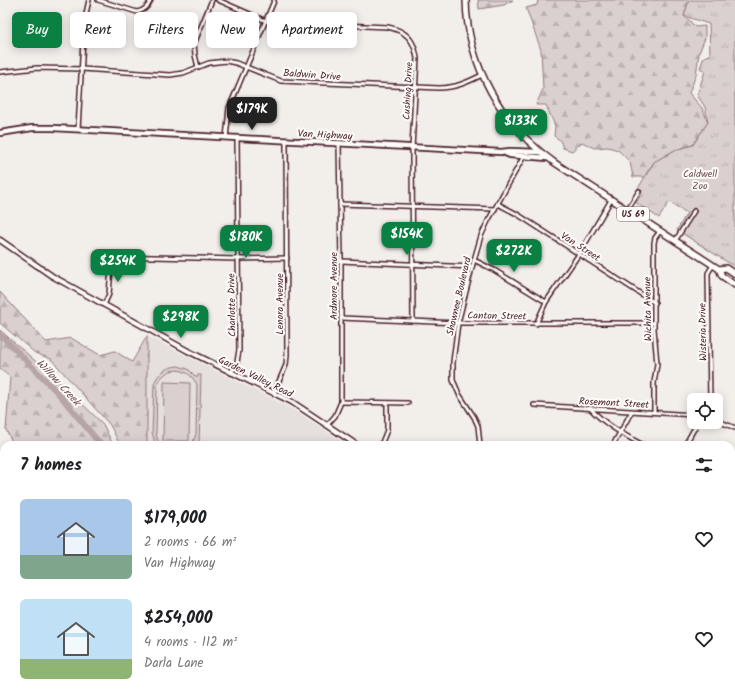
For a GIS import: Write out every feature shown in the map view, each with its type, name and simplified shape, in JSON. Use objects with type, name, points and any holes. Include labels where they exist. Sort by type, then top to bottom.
[{"type":"main road","name":"US 69","points":[[466,0],[466,13],[471,38],[482,75],[496,101],[521,134],[547,158],[719,269],[722,276],[735,285]]},
{"type":"main road","name":"Van Highway","points":[[0,133],[32,128],[78,129],[505,153],[510,155],[547,158]]},
{"type":"main road","name":"Van Highway","points":[[505,153],[510,151],[540,152]]},
{"type":"main road","name":"US 69","points":[[719,269],[726,268],[735,274]]},
{"type":"street","points":[[78,129],[84,23],[89,0]]},
{"type":"street","points":[[98,0],[137,12],[143,11],[149,5],[151,0]]},
{"type":"street","points":[[198,67],[194,44],[212,0]]},
{"type":"street","name":"Cushing Drive","points":[[218,0],[266,21],[388,27],[403,32],[413,44],[417,58],[412,148],[414,264],[413,321]]},
{"type":"street","points":[[226,138],[228,108],[274,1]]},
{"type":"street","name":"Baldwin Drive","points":[[0,72],[37,68],[82,69],[170,75],[183,73],[209,63],[226,61],[236,63],[281,81],[415,88],[447,88],[461,85],[482,75]]},
{"type":"street","name":"Charlotte Drive","points":[[230,373],[237,362],[240,350],[237,138]]},
{"type":"street","name":"Lenora Avenue","points":[[274,393],[286,365],[287,355],[286,141]]},
{"type":"street","name":"Ardmore Avenue","points":[[327,425],[335,416],[341,402],[339,144]]},
{"type":"street","name":"Shawnee Boulevard","points":[[480,441],[478,426],[459,394],[453,380],[453,362],[458,323],[472,266],[482,236],[524,156]]},
{"type":"street","points":[[627,210],[639,191]]},
{"type":"street","points":[[536,324],[546,302],[579,254],[611,200]]},
{"type":"street","points":[[340,204],[495,209]]},
{"type":"street","name":"Van Street","points":[[498,204],[579,254],[655,304]]},
{"type":"street","points":[[675,241],[694,211]]},
{"type":"street","name":"Wichita Avenue","points":[[654,412],[654,383],[657,364],[654,323],[654,241],[660,231]]},
{"type":"street","name":"Garden Valley Road","points":[[0,240],[52,276],[188,352],[274,393],[304,410],[351,441]]},
{"type":"street","points":[[104,305],[109,294],[112,256],[238,259],[287,258]]},
{"type":"street","points":[[474,260],[494,270],[546,302]]},
{"type":"street","points":[[341,261],[472,266]]},
{"type":"street","name":"Wisteria Drive","points":[[710,393],[708,273],[713,265]]},
{"type":"street","name":"Canton Street","points":[[341,318],[458,323],[654,323]]},
{"type":"street","points":[[341,402],[408,403]]},
{"type":"street","points":[[382,441],[387,430],[387,403]]},
{"type":"street","name":"Rosemont Street","points":[[534,405],[687,414]]},
{"type":"street","points":[[590,408],[595,415],[636,441]]},
{"type":"street","points":[[616,441],[632,411]]},
{"type":"street","points":[[723,423],[735,428]]},
{"type":"street","points":[[687,441],[694,429]]},
{"type":"shaded area","points":[[147,336],[294,410],[341,441],[147,441]]},
{"type":"green space","points":[[478,0],[513,0],[504,5],[479,9]]},
{"type":"green space","points":[[538,0],[689,0],[684,16],[695,27],[705,26],[705,38],[699,53],[696,75],[689,93],[702,108],[708,122],[693,145],[675,150],[654,162],[644,177],[633,177],[630,162],[618,150],[608,147],[594,148],[582,142],[572,151],[563,148],[560,140],[554,136],[555,126],[546,105],[536,105],[543,89],[541,50],[526,8],[537,5]]},
{"type":"green space","name":"Caldwell Zoo","points":[[689,0],[735,0],[735,267],[677,230],[687,213],[669,202],[659,218],[636,203],[642,193],[637,190],[654,162],[675,150],[693,145],[708,122],[705,107],[697,95],[705,71],[700,68],[704,57],[710,55],[709,24],[684,16]]},
{"type":"green space","points":[[0,292],[46,342],[71,338],[100,355],[115,351],[132,362],[147,336],[147,441],[118,441],[110,425],[51,359],[35,353],[0,323]]},
{"type":"green space","points":[[0,330],[67,389],[103,424],[111,441],[12,441],[6,430],[10,377],[0,369]]},
{"type":"green space","points":[[178,366],[188,369],[197,378],[198,375],[201,375],[199,441],[193,441],[196,434],[197,385],[193,378],[188,374],[176,370],[165,374],[160,379],[157,386],[156,433],[158,441],[155,441],[152,433],[154,384],[163,371]]},
{"type":"green space","points":[[164,382],[190,383],[189,441],[163,441]]},
{"type":"waterway","name":"Willow Creek","points":[[0,334],[59,394],[98,441]]}]
